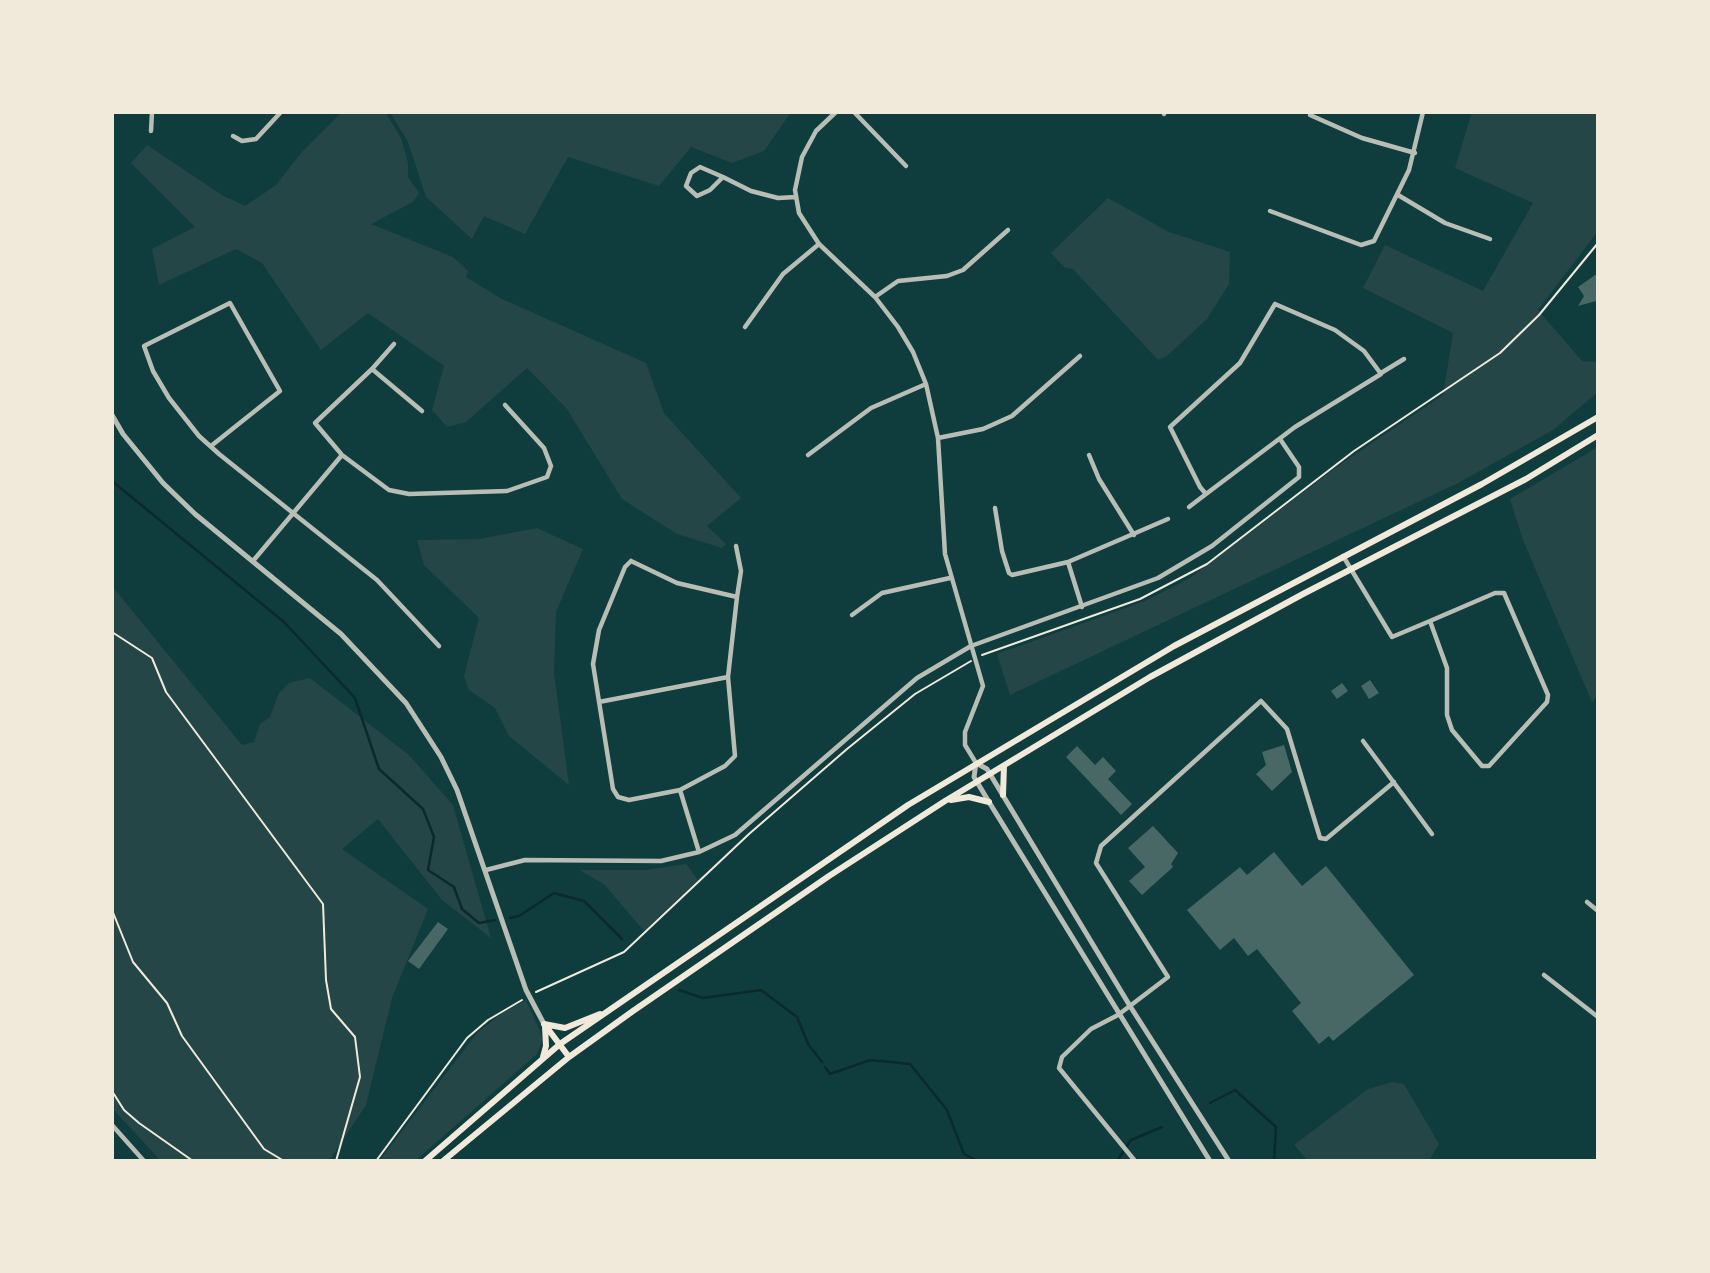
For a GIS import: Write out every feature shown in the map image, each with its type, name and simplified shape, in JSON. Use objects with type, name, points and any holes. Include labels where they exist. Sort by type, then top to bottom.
[{"type":"main road","points":[[425,1161],[542,1059],[602,1013],[834,854],[976,763],[1174,646],[1482,484],[1598,416]]},
{"type":"main road","points":[[443,1161],[569,1057],[829,876],[945,801],[1150,677],[1526,479],[1598,435]]},
{"type":"main road","points":[[1003,795],[1004,766]]},
{"type":"main road","points":[[945,801],[969,797],[989,802]]},
{"type":"main road","points":[[544,1024],[565,1028],[602,1013]]},
{"type":"main road","points":[[544,1024],[569,1057]]},
{"type":"main road","points":[[542,1059],[547,1046],[544,1024]]},
{"type":"street","points":[[151,131],[152,112]]},
{"type":"street","points":[[233,136],[242,141],[256,139],[281,112]]},
{"type":"street","points":[[836,112],[816,131],[802,158],[796,197],[805,226],[819,244],[875,297],[914,352],[926,384],[938,438],[942,536],[950,578],[983,685],[965,732],[965,745],[976,763],[990,774],[1130,1006],[1229,1161]]},
{"type":"street","points":[[854,112],[906,166]]},
{"type":"street","points":[[1270,211],[1361,244],[1376,238],[1415,153],[1423,112]]},
{"type":"street","points":[[1310,115],[1362,138],[1415,153]]},
{"type":"street","points":[[723,177],[710,190],[697,196],[686,186],[691,173],[700,167],[723,177],[751,191],[778,198],[796,197]]},
{"type":"street","points":[[1398,195],[1445,223],[1490,239]]},
{"type":"street","points":[[875,297],[898,281],[947,276],[963,270],[1008,230]]},
{"type":"street","points":[[745,327],[783,274],[819,244]]},
{"type":"street","points":[[211,446],[280,391],[230,303],[145,346],[153,371],[169,398],[211,446],[377,580],[439,646]]},
{"type":"street","points":[[1206,494],[1170,427],[1240,363],[1264,328],[1275,304],[1335,330],[1364,351],[1381,374]]},
{"type":"street","points":[[394,344],[372,369],[315,423],[342,455],[389,490],[400,493],[507,491],[547,477],[551,466],[544,448],[505,405]]},
{"type":"street","points":[[938,438],[983,429],[1003,421],[1080,356]]},
{"type":"street","points":[[1189,507],[1280,439],[1404,359]]},
{"type":"street","points":[[372,369],[422,411]]},
{"type":"street","points":[[808,455],[871,408],[926,384]]},
{"type":"street","points":[[112,415],[137,453],[163,483],[195,514],[341,634],[406,703],[441,757],[457,790],[526,990],[544,1024]]},
{"type":"street","points":[[486,870],[525,860],[643,863],[699,852],[735,835],[910,684],[971,646],[1158,578],[1183,565],[1254,514],[1299,477],[1299,467],[1280,439]]},
{"type":"street","points":[[253,561],[342,455]]},
{"type":"street","points":[[1089,455],[1099,479],[1134,535]]},
{"type":"street","points":[[995,508],[996,528],[1009,573],[1012,575],[1068,562],[1168,519]]},
{"type":"street","points":[[736,546],[741,571],[728,677],[735,756],[719,770],[680,790],[642,799],[618,797],[612,789],[593,652],[612,598],[631,561],[677,583],[737,597]]},
{"type":"street","points":[[1343,556],[1392,637],[1495,593],[1504,593],[1548,695],[1547,702],[1489,766],[1482,766],[1452,730],[1447,715],[1447,668],[1430,621]]},
{"type":"street","points":[[1068,562],[1082,607]]},
{"type":"street","points":[[852,615],[882,593],[950,578]]},
{"type":"street","points":[[599,702],[728,677]]},
{"type":"street","points":[[1135,1161],[1059,1068],[1062,1057],[1091,1029],[1118,1015],[1168,976],[1096,863],[1098,851],[1261,701],[1287,729],[1320,838],[1326,839],[1394,782]]},
{"type":"street","points":[[1363,741],[1432,834]]},
{"type":"street","points":[[976,763],[974,777],[1210,1161]]},
{"type":"street","points":[[680,790],[699,852]]},
{"type":"street","points":[[1587,902],[1598,911]]},
{"type":"street","points":[[1544,975],[1598,1017]]},
{"type":"street","points":[[112,1125],[144,1161]]},
{"type":"path","points":[[535,993],[624,952],[810,780],[915,694],[974,659],[1140,599],[1208,564],[1354,451],[1500,353],[1539,315],[1598,243]]},
{"type":"path","points":[[112,632],[152,658],[166,692],[323,904],[326,980],[331,1009],[355,1037],[360,1077],[344,1144],[336,1161]]},
{"type":"path","points":[[112,910],[133,962],[167,1003],[182,1036],[264,1149],[284,1161]]},
{"type":"path","points":[[376,1161],[467,1038],[488,1020],[522,1000]]},
{"type":"path","points":[[112,1091],[124,1110],[139,1123],[193,1161]]},
{"type":"shaded area","points":[[342,112],[385,112],[401,138],[408,163],[408,177],[419,193],[413,202],[371,224],[453,257],[468,271],[466,277],[500,298],[646,363],[664,413],[741,498],[707,526],[726,544],[722,548],[677,534],[622,499],[567,409],[527,368],[466,422],[447,427],[432,410],[444,366],[368,313],[321,350],[262,263],[236,249],[159,285],[152,249],[195,227],[131,163],[147,145],[222,195],[245,206],[276,185],[301,153]]},
{"type":"shaded area","points":[[390,112],[791,112],[764,151],[732,163],[691,147],[659,186],[568,157],[525,234],[484,216],[472,239],[426,197],[408,142]]},
{"type":"shaded area","points":[[1472,112],[1598,112],[1598,231],[1538,310],[1582,361],[1598,362],[1598,392],[1553,430],[1458,483],[1010,695],[997,654],[1145,601],[1190,578],[1335,468],[1443,395],[1453,333],[1363,288],[1385,245],[1483,291],[1533,203],[1455,168]]},
{"type":"shaded area","points":[[1108,198],[1169,232],[1230,252],[1229,284],[1207,319],[1167,356],[1158,360],[1073,269],[1064,267],[1051,253]]},
{"type":"shaded area","points":[[1598,447],[1598,695],[1592,702],[1523,540],[1510,499]]},
{"type":"shaded area","points":[[537,528],[583,549],[556,612],[554,673],[569,785],[509,736],[495,708],[469,690],[464,676],[479,618],[424,565],[417,540],[479,539]]},
{"type":"shaded area","points":[[112,586],[242,745],[254,742],[260,724],[270,717],[279,693],[289,683],[310,678],[409,755],[453,805],[491,938],[442,900],[378,819],[342,849],[428,909],[392,998],[366,1105],[329,1161],[161,1161],[112,1108]]},
{"type":"shaded area","points":[[686,864],[698,880],[644,931],[604,884],[579,870],[645,870]]},
{"type":"shaded area","points":[[526,1000],[543,1038],[537,1054],[415,1161],[379,1161],[477,1033],[502,1013]]},
{"type":"shaded area","points":[[1392,1082],[1404,1084],[1439,1144],[1429,1161],[1308,1161],[1294,1145],[1368,1089]]},
{"type":"building","points":[[1598,273],[1598,304],[1596,301],[1578,306],[1584,296],[1578,287]]},
{"type":"building","points":[[1370,680],[1379,693],[1369,699],[1361,686]]},
{"type":"building","points":[[1342,683],[1348,691],[1337,699],[1331,691]]},
{"type":"building","points":[[1284,745],[1292,772],[1272,791],[1256,774],[1266,765],[1262,752]]},
{"type":"building","points":[[1077,746],[1095,765],[1103,757],[1116,771],[1108,779],[1132,804],[1121,815],[1066,757]]},
{"type":"building","points":[[1153,826],[1178,853],[1171,864],[1173,867],[1142,895],[1129,881],[1145,867],[1128,848]]},
{"type":"building","points":[[1274,852],[1302,886],[1326,866],[1414,975],[1333,1041],[1329,1036],[1319,1044],[1292,1011],[1301,1003],[1257,949],[1248,956],[1234,938],[1220,950],[1187,910],[1240,867],[1247,875]]},
{"type":"building","points":[[438,922],[448,929],[419,969],[408,961]]},
{"type":"waterway","points":[[112,481],[284,622],[355,698],[379,769],[423,809],[434,837],[428,870],[454,887],[462,909],[479,923],[495,920]]},
{"type":"waterway","points":[[510,918],[519,916],[554,893],[584,901],[622,939]]},
{"type":"waterway","points":[[679,990],[703,998],[761,990],[797,1017],[808,1044],[822,1062]]},
{"type":"waterway","points":[[825,1067],[830,1074],[870,1060],[910,1064],[947,1110],[964,1154],[978,1161]]},
{"type":"waterway","points":[[1210,1103],[1235,1090],[1276,1127],[1274,1161]]},
{"type":"waterway","points":[[1126,1147],[1131,1140],[1162,1127]]},
{"type":"waterway","points":[[1117,1161],[1123,1152]]}]
